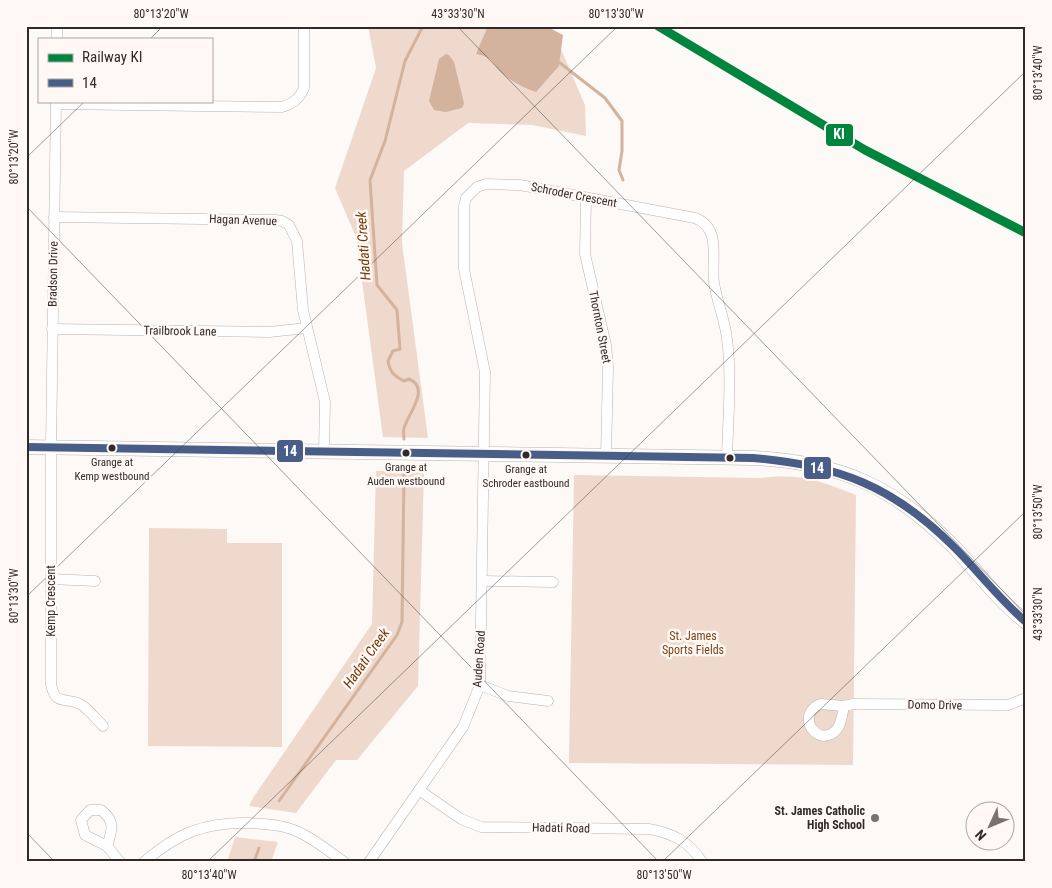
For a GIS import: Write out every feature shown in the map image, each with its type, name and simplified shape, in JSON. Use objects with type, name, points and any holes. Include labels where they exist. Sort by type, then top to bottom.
[{"type":"main road","points":[[26,447],[727,458],[783,460],[823,466],[858,478],[878,488],[930,524],[1026,622]]},
{"type":"street","points":[[56,103],[282,107],[292,104],[300,97],[304,88],[304,26]]},
{"type":"street","name":"Bradson Drive","points":[[50,447],[56,103]]},
{"type":"street","name":"Schroder Crescent","points":[[484,454],[485,372],[464,269],[464,206],[466,198],[477,187],[486,184],[520,185],[695,218],[702,221],[709,228],[713,238],[715,285],[727,337],[727,458]]},
{"type":"street","name":"Thornton Street","points":[[586,198],[585,254],[606,345],[608,367],[606,457]]},
{"type":"street","name":"Hagan Avenue","points":[[54,217],[282,221],[294,232],[297,241],[300,295],[325,402],[324,451]]},
{"type":"street","name":"Trailbrook Lane","points":[[52,329],[269,332],[307,328]]},
{"type":"street","name":"Kemp Crescent","points":[[50,447],[52,692],[57,698],[66,702],[80,704],[103,726]]},
{"type":"street","name":"Auden Road","points":[[369,862],[463,727],[480,685],[484,454]]},
{"type":"street","points":[[51,579],[95,581]]},
{"type":"street","points":[[482,581],[553,582]]},
{"type":"street","points":[[480,685],[508,696],[548,701]]},
{"type":"street","name":"Domo Drive","points":[[844,706],[853,704],[1008,705],[1026,698]]},
{"type":"street","name":"Hadati Road","points":[[419,790],[461,819],[481,827],[649,829],[668,833],[684,841],[696,852],[702,862]]},
{"type":"street","points":[[144,862],[180,836],[200,827],[243,823],[268,824],[289,828],[344,862]]},
{"type":"street","points":[[107,846],[120,862]]},
{"type":"green space","points":[[368,26],[551,26],[585,105],[586,136],[532,125],[468,123],[404,171],[402,243],[428,438],[383,437],[356,237],[335,188],[376,68]]},
{"type":"green space","points":[[376,471],[424,471],[418,686],[357,760],[336,760],[296,813],[249,806],[372,624]]},
{"type":"green space","name":"St. James Sports Fields","points":[[574,475],[799,477],[821,482],[856,495],[853,765],[569,763]]},
{"type":"green space","points":[[149,528],[227,529],[227,543],[282,543],[282,747],[148,746]]},
{"type":"green space","points":[[235,837],[278,842],[271,862],[227,862]]},
{"type":"shaded area","points":[[488,26],[546,26],[563,35],[559,66],[536,92],[523,87],[504,75],[487,57],[476,54]]},
{"type":"shaded area","points":[[446,54],[454,62],[464,103],[462,108],[446,112],[434,110],[429,101],[439,59]]},
{"type":"waterway","name":"Hadati Creek","points":[[404,439],[404,428],[416,402],[418,388],[409,379],[404,381],[395,375],[391,371],[388,361],[393,351],[400,349],[397,310],[377,285],[370,180],[385,141],[405,61],[423,26]]},
{"type":"waterway","points":[[560,63],[605,98],[622,121],[622,151],[619,170],[623,180]]},
{"type":"waterway","name":"Hadati Creek","points":[[279,801],[397,635],[402,622],[404,474]]},
{"type":"waterway","name":"Hadati Creek","points":[[254,862],[259,848]]},
{"type":"rail line","name":"KI","points":[[658,26],[865,150],[1026,233]]},
{"type":"transit line","name":"14","points":[[26,447],[753,458],[784,461],[812,466],[862,482],[909,508],[954,547],[1026,622]]},
{"type":"place","name":"Grange at Kemp westbound","points":[[112,448]]},
{"type":"place","name":"Grange at Auden westbound","points":[[406,453]]},
{"type":"place","name":"Grange at Schroder eastbound","points":[[526,455]]},
{"type":"place","name":"St. James Catholic High School","points":[[875,818]]}]
